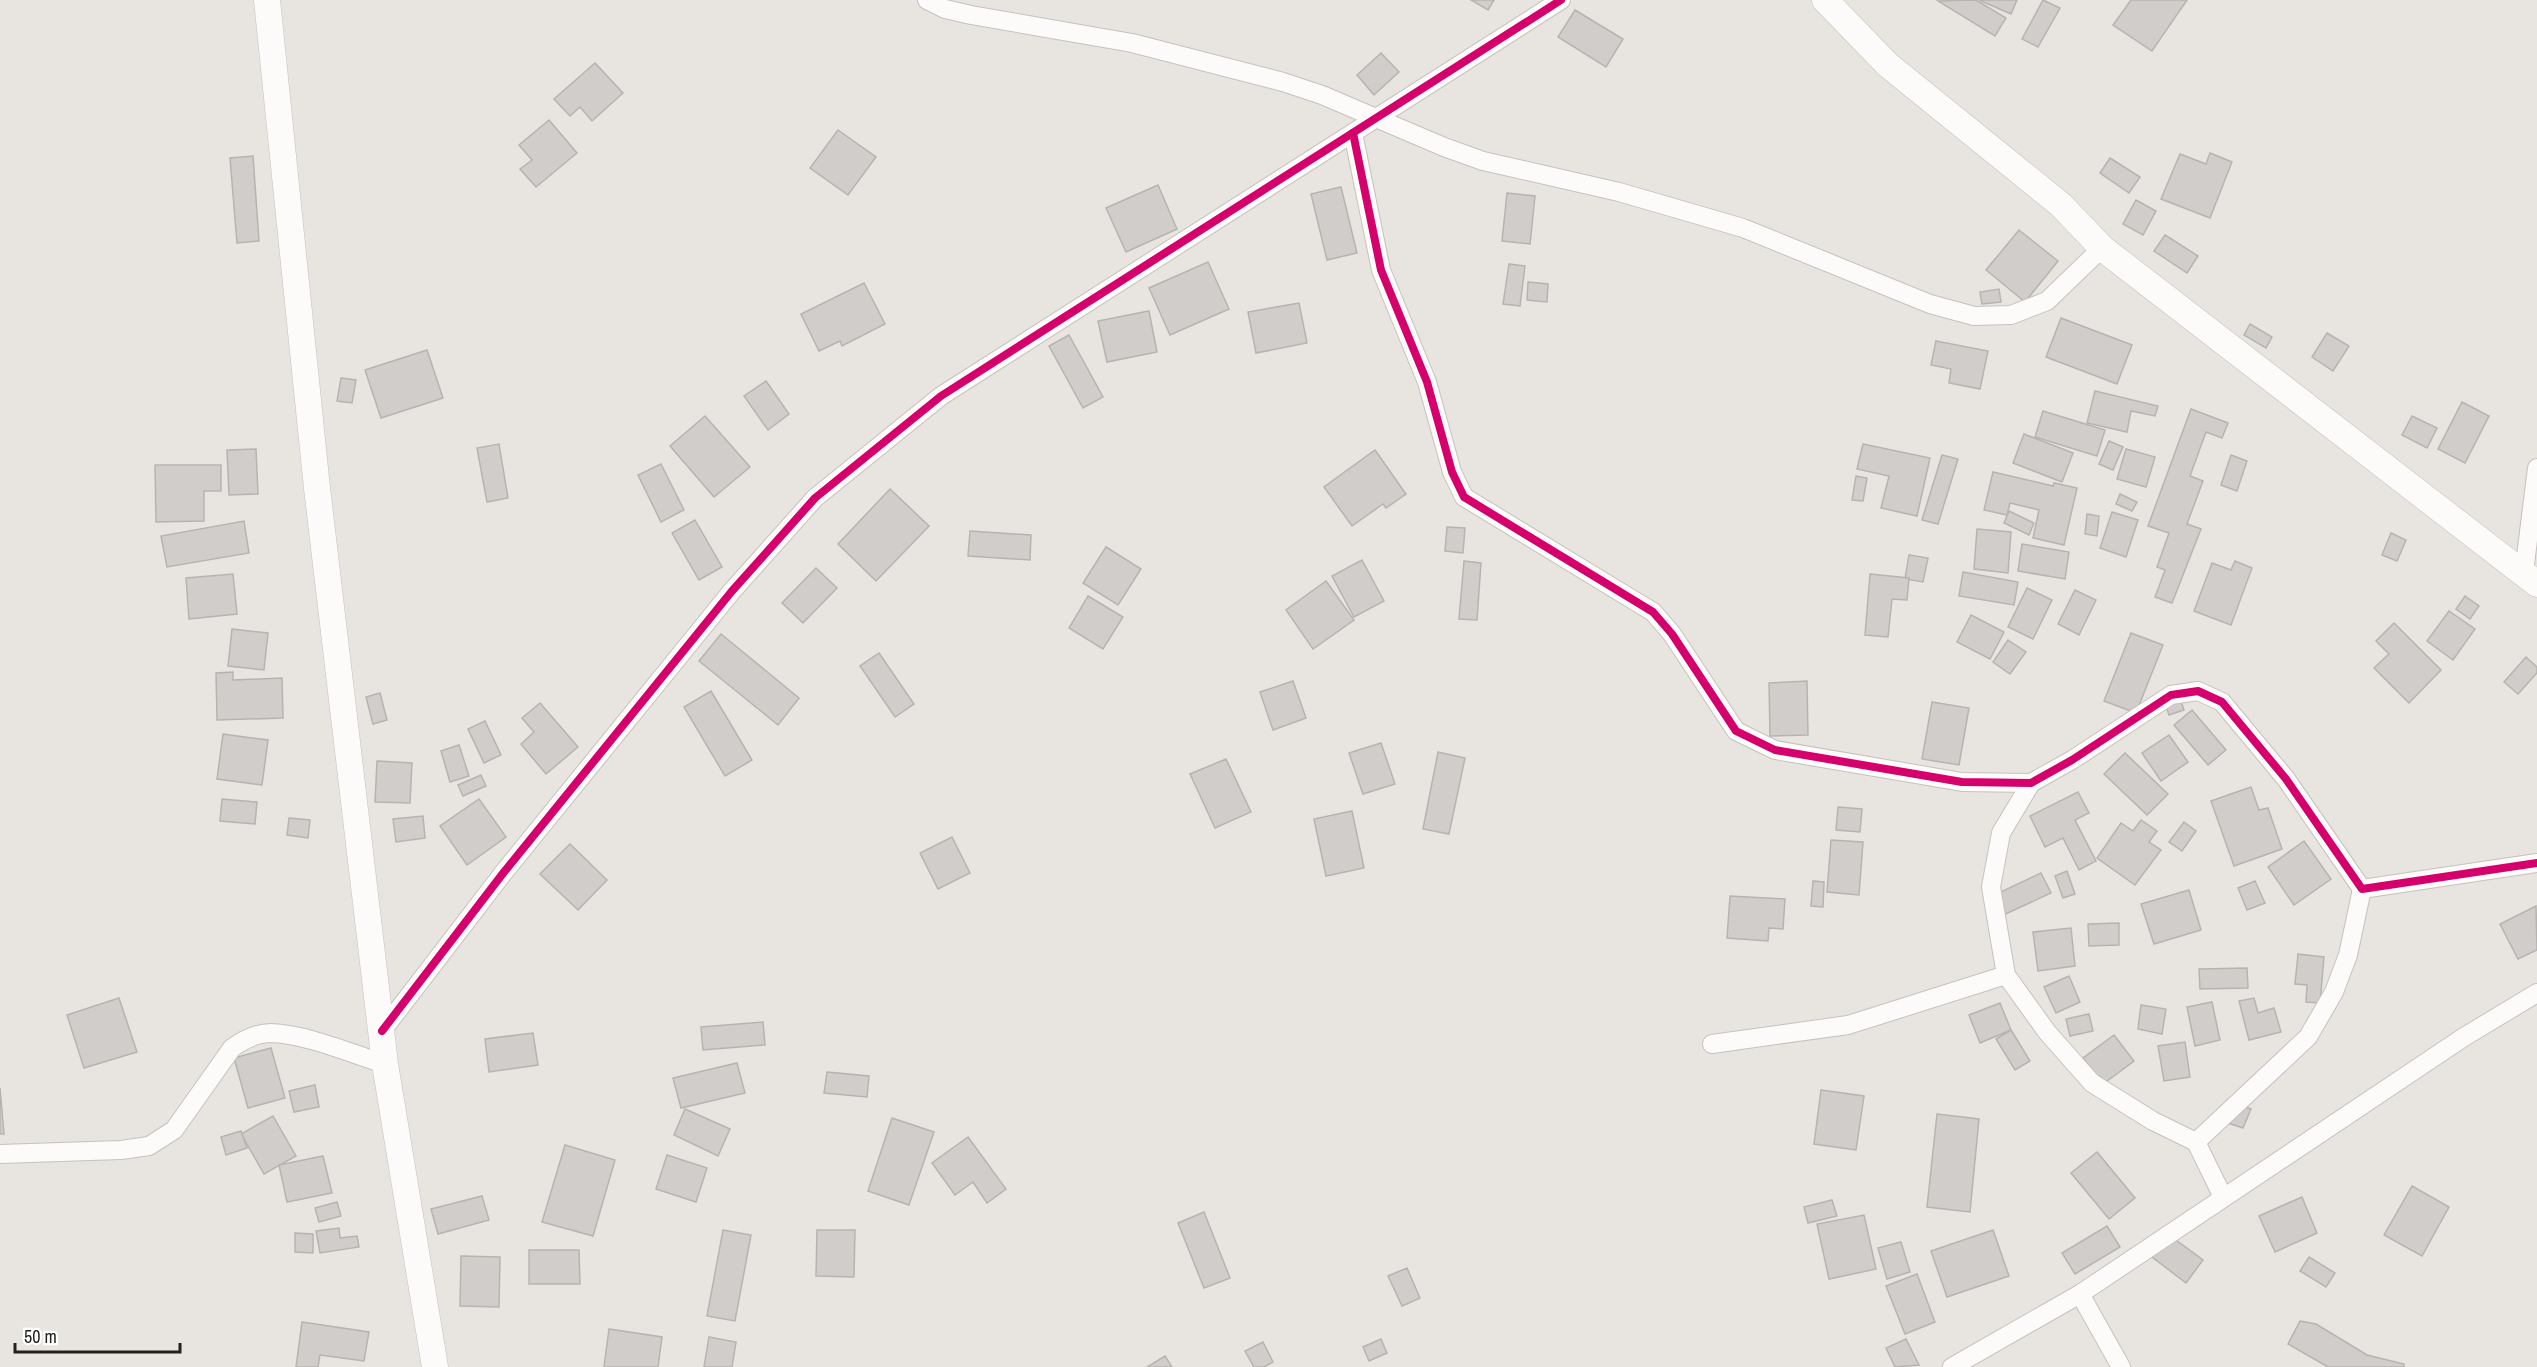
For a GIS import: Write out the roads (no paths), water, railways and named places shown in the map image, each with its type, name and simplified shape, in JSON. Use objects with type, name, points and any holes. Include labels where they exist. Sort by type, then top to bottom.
[{"type":"street","points":[[267,0],[317,488],[385,1064],[435,1367]]},
{"type":"street","points":[[927,0],[945,9],[971,15],[1132,43],[1283,82],[1322,94],[1375,118],[1483,160],[1619,192],[1743,228],[1930,304],[1974,316],[2011,315],[2046,301],[2102,248]]},
{"type":"street","points":[[382,1031],[526,845],[732,591],[815,498],[941,396],[1561,0]]},
{"type":"street","points":[[1825,0],[1888,65],[2061,205],[2102,248],[2531,578]]},
{"type":"street","points":[[1353,133],[1382,270],[1426,382],[1452,472],[1464,497],[1653,612],[1672,634],[1736,731],[1754,741],[1775,750],[1962,782],[2031,783]]},
{"type":"street","points":[[2531,578],[2537,468]]},
{"type":"street","points":[[2196,1142],[2307,1037],[2334,992],[2348,955],[2362,890],[2286,779],[2222,702],[2198,691],[2171,695],[2072,760],[2031,783],[2001,833],[1990,887],[2006,975],[2047,1032],[2092,1083],[2152,1121],[2196,1142],[2223,1197]]},
{"type":"street","points":[[2362,890],[2537,863]]},
{"type":"street","points":[[1712,1044],[1848,1025],[2006,975]]},
{"type":"street","points":[[1952,1367],[2080,1294],[2464,1037],[2537,993]]},
{"type":"street","points":[[0,1154],[121,1150],[149,1146],[174,1130],[232,1048],[245,1039],[270,1033],[301,1039],[385,1064]]},
{"type":"street","points":[[2080,1294],[2121,1367]]}]
